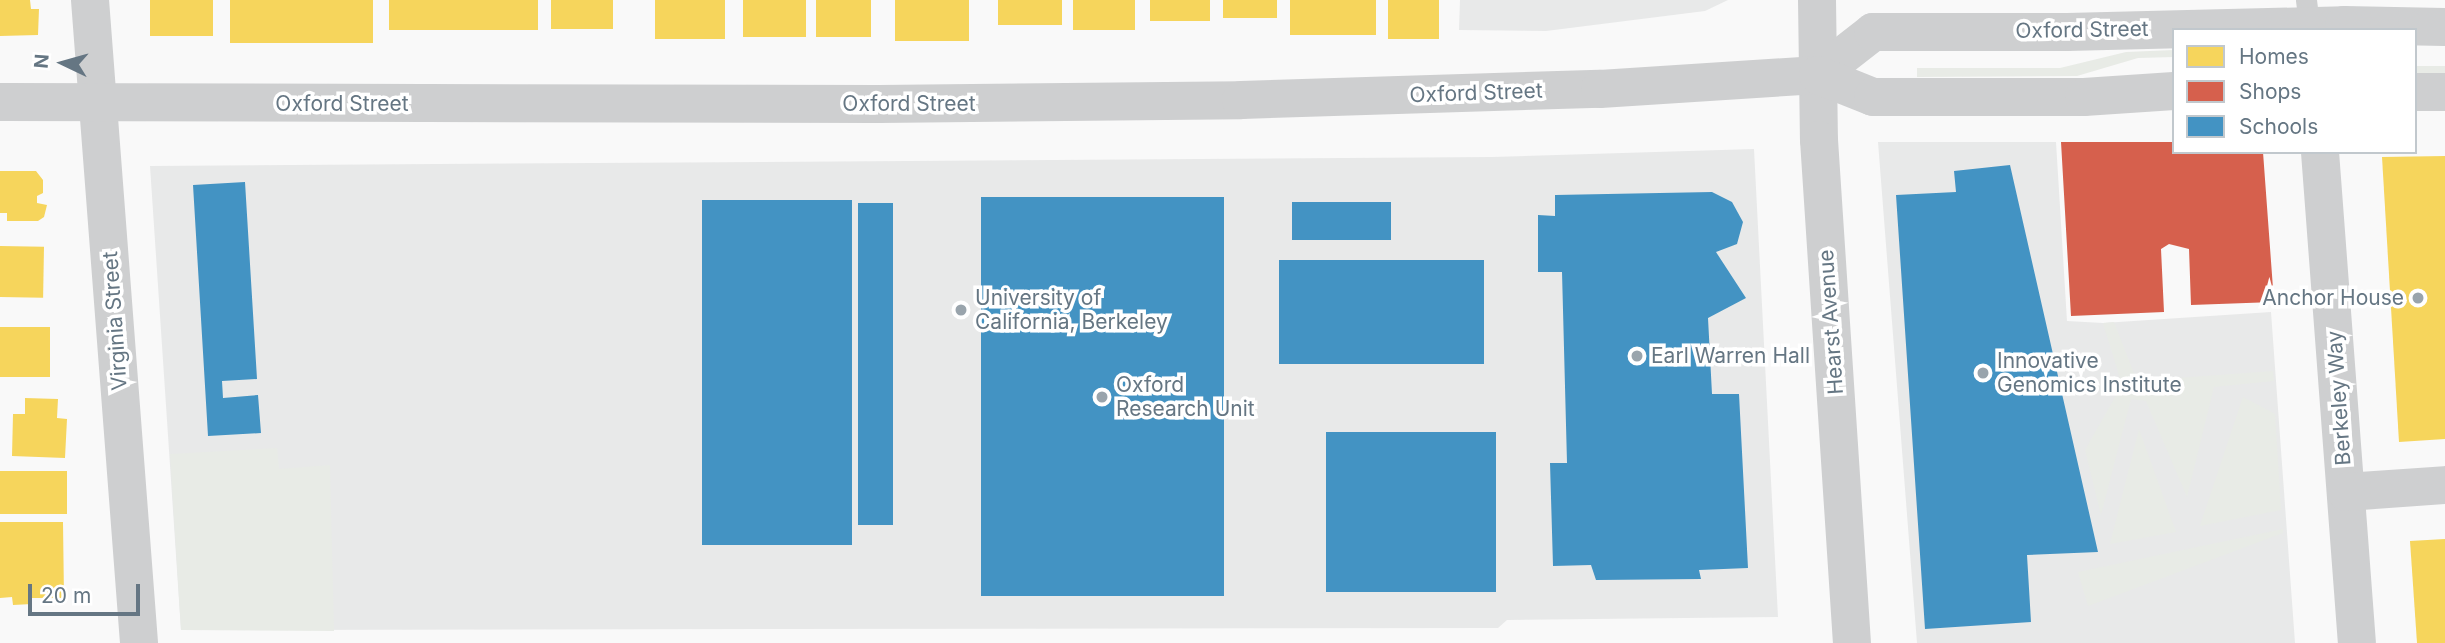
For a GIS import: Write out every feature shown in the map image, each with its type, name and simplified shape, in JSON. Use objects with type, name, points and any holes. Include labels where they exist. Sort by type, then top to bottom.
[{"type":"street","name":"Virginia Street","points":[[90,0],[139,643]]},
{"type":"street","name":"Hearst Avenue","points":[[1817,0],[1819,141],[1852,643]]},
{"type":"street","name":"Oxford Street","points":[[1818,75],[1873,32],[2067,32],[2308,18],[2445,27]]},
{"type":"street","name":"Oxford Street","points":[[0,102],[878,104],[1213,100],[1600,89],[1818,75],[1873,97],[2084,97],[2172,91]]},
{"type":"street","points":[[2417,92],[2445,92]]},
{"type":"street","name":"Berkeley Way","points":[[2320,154],[2357,643]]},
{"type":"street","points":[[2346,492],[2445,485]]},
{"type":"shaded area","points":[[1460,0],[1728,0],[1705,11],[1546,31],[1459,30]]},
{"type":"shaded area","points":[[2172,50],[2172,57],[2138,58],[2077,76],[1917,77],[1917,68],[2060,68],[2126,52]]},
{"type":"shaded area","points":[[2417,66],[2445,66],[2445,75],[2417,75]]},
{"type":"shaded area","points":[[1878,142],[2056,142],[2067,321],[2103,323],[2271,312],[2295,643],[1917,643]]},
{"type":"shaded area","name":"University of California, Berkeley","points":[[1754,149],[1778,617],[1507,620],[1498,628],[181,630],[150,166],[1492,157]]},
{"type":"shaded area","points":[[2114,322],[2137,381],[2273,371],[2274,381],[2214,387],[2187,497],[2146,401],[2131,399],[2101,515],[2085,450],[2122,385],[2103,323]]},
{"type":"shaded area","points":[[2243,397],[2275,414],[2281,510],[2200,526]]},
{"type":"shaded area","points":[[2139,429],[2176,532],[2110,544]]},
{"type":"shaded area","points":[[277,448],[279,469],[330,465],[334,631],[181,630],[170,454]]},
{"type":"shaded area","points":[[2283,529],[2283,533],[2088,606],[2078,572]]},
{"type":"building: Homes","points":[[0,0],[30,0],[31,9],[39,9],[38,35],[0,36]]},
{"type":"building: Homes","points":[[150,0],[213,0],[213,36],[150,36]]},
{"type":"building: Homes","points":[[230,0],[373,0],[373,43],[230,43]]},
{"type":"building: Homes","points":[[389,0],[538,0],[538,30],[389,30]]},
{"type":"building: Homes","points":[[551,0],[613,0],[613,29],[551,29]]},
{"type":"building: Homes","points":[[655,0],[725,0],[725,39],[655,39]]},
{"type":"building: Homes","points":[[743,0],[806,0],[806,37],[743,37]]},
{"type":"building: Homes","points":[[816,0],[871,0],[871,37],[816,37]]},
{"type":"building: Homes","points":[[895,0],[969,0],[969,41],[895,41]]},
{"type":"building: Homes","points":[[998,0],[1062,0],[1062,25],[998,25]]},
{"type":"building: Homes","points":[[1073,0],[1135,0],[1135,30],[1073,30]]},
{"type":"building: Homes","points":[[1150,0],[1210,0],[1210,21],[1150,21]]},
{"type":"building: Homes","points":[[1223,0],[1277,0],[1277,18],[1223,18]]},
{"type":"building: Homes","points":[[1290,0],[1376,0],[1376,35],[1290,35]]},
{"type":"building: Homes","points":[[1388,0],[1439,0],[1439,39],[1388,39]]},
{"type":"building: Homes","name":"Anchor House","points":[[2445,156],[2445,439],[2399,442],[2382,157]]},
{"type":"building: Homes","points":[[0,171],[36,171],[43,180],[43,193],[37,196],[37,203],[47,205],[44,217],[38,221],[7,221],[7,213],[0,213]]},
{"type":"building: Homes","points":[[0,246],[44,247],[43,298],[0,297]]},
{"type":"building: Homes","points":[[0,327],[50,327],[50,377],[0,377]]},
{"type":"building: Homes","points":[[25,398],[58,399],[57,418],[67,419],[65,458],[12,456],[13,414],[25,414]]},
{"type":"building: Homes","points":[[0,471],[67,471],[67,514],[0,514]]},
{"type":"building: Homes","points":[[0,522],[63,522],[64,598],[32,598],[32,604],[13,605],[12,597],[0,598]]},
{"type":"building: Homes","points":[[2445,539],[2445,643],[2417,643],[2410,541]]},
{"type":"building: Shops","points":[[2061,142],[2172,142],[2172,154],[2263,154],[2274,302],[2191,305],[2189,249],[2169,244],[2161,249],[2164,312],[2071,316]]},
{"type":"building: Schools","name":"Innovative Genomics Institute","points":[[2010,165],[2098,552],[2027,555],[2031,622],[1925,629],[1896,195],[1956,192],[1954,171]]},
{"type":"building: Schools","points":[[245,182],[257,379],[222,381],[223,398],[258,395],[261,433],[208,436],[193,185]]},
{"type":"building: Schools","name":"Earl Warren Hall","points":[[1712,192],[1732,202],[1743,222],[1737,244],[1716,252],[1746,298],[1708,318],[1712,394],[1739,394],[1748,568],[1699,570],[1701,579],[1596,580],[1591,565],[1553,566],[1550,463],[1567,463],[1562,272],[1538,272],[1538,215],[1555,216],[1555,195]]},
{"type":"building: Schools","name":"Oxford Research Unit","points":[[981,197],[1224,197],[1224,596],[981,596]]},
{"type":"building: Schools","points":[[702,200],[852,200],[852,545],[702,545]]},
{"type":"building: Schools","points":[[1292,202],[1391,202],[1391,240],[1292,240]]},
{"type":"building: Schools","points":[[858,203],[893,203],[893,525],[858,525]]},
{"type":"building: Schools","points":[[1279,260],[1484,260],[1484,364],[1279,364]]},
{"type":"building: Schools","points":[[1326,432],[1496,432],[1496,592],[1326,592]]},
{"type":"place","name":"Anchor House","points":[[2418,298]]},
{"type":"place","name":"University of California, Berkeley","points":[[961,310]]},
{"type":"place","name":"Earl Warren Hall","points":[[1637,356]]},
{"type":"place","name":"Innovative Genomics Institute","points":[[1983,373]]},
{"type":"place","name":"Oxford Research Unit","points":[[1102,397]]}]
